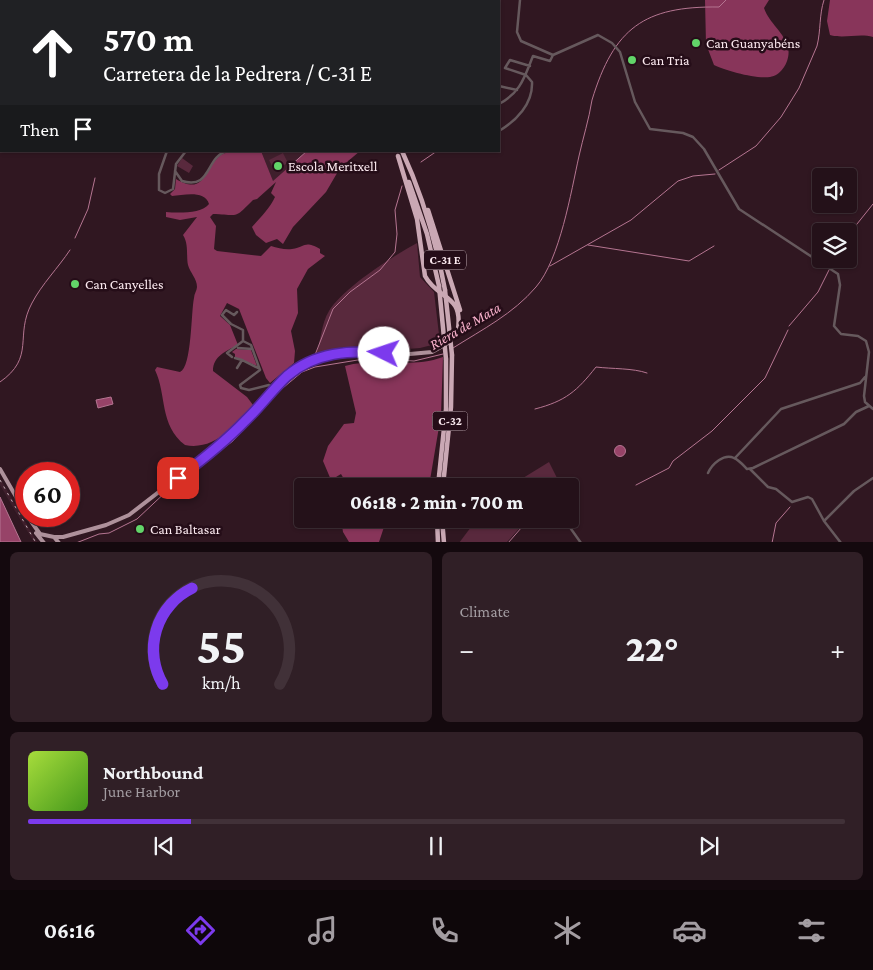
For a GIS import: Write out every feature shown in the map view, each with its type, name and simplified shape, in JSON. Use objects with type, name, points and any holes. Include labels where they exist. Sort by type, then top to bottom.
[{"type":"highway","name":"C-32","points":[[402,152],[420,194],[433,235],[445,290],[452,355],[451,407],[444,478]]},
{"type":"highway","name":"C-32","points":[[397,154],[422,218],[439,286],[446,359],[446,409],[439,478]]},
{"type":"highway","name":"C-31 E","points":[[397,154],[417,219],[425,276],[429,283],[456,305],[459,313],[458,329]]},
{"type":"highway","name":"C-31 E","points":[[420,194],[433,224],[460,306],[461,317],[458,329]]},
{"type":"highway","points":[[437,528],[438,542]]},
{"type":"highway","points":[[443,528],[444,542]]},
{"type":"main road","points":[[35,527],[40,534],[52,537],[68,536],[106,525],[129,515],[214,450],[252,415],[275,388],[292,372],[319,358],[352,351],[399,355],[424,353],[443,348],[451,341],[458,329]]},
{"type":"main road","points":[[0,469],[15,495]]},
{"type":"main road","points":[[34,527],[44,542],[52,537]]},
{"type":"main road","points":[[52,537],[59,542],[68,536]]},
{"type":"street","points":[[520,0],[518,37],[527,45],[553,55]]},
{"type":"street","points":[[500,103],[512,97],[517,90],[530,66],[533,56],[550,61],[553,55],[598,35],[612,43],[618,48],[635,102],[650,129],[683,133],[693,137],[704,149],[739,209],[838,274],[840,285],[835,329],[841,334],[858,336],[866,341],[869,352],[864,396],[869,406],[873,409]]},
{"type":"street","points":[[500,130],[517,119],[529,98],[532,82],[526,74],[506,70],[505,68],[510,60],[530,66]]},
{"type":"street","points":[[500,86],[517,90]]},
{"type":"street","points":[[167,152],[158,174],[158,188],[163,193],[171,192],[177,162],[185,152]]},
{"type":"street","points":[[175,170],[182,181],[199,181],[205,177],[210,165],[218,156],[225,152]]},
{"type":"street","points":[[237,312],[234,315],[226,310],[222,315],[231,324],[244,332],[243,341],[227,353],[234,358],[259,368]]},
{"type":"street","points":[[243,341],[250,343],[259,373],[245,379],[240,385],[241,388],[249,390],[269,385],[275,388]]},
{"type":"street","points":[[236,348],[253,349]]},
{"type":"street","points":[[237,368],[242,360]]},
{"type":"street","points":[[735,458],[781,409],[860,383],[866,377]]},
{"type":"street","points":[[750,469],[844,424],[856,412],[869,406]]},
{"type":"street","points":[[708,473],[722,459],[735,458],[750,469],[768,487],[776,489],[792,502],[808,497],[812,499],[824,521],[840,542]]},
{"type":"street","points":[[824,521],[854,491],[873,478]]},
{"type":"street","points":[[570,528],[580,542]]},
{"type":"shaded area","points":[[705,0],[769,0],[764,8],[784,38],[789,52],[787,62],[782,70],[774,76],[757,77],[733,72],[714,65],[706,44]]},
{"type":"shaded area","points":[[830,0],[873,0],[873,37],[830,35],[827,21]]},
{"type":"shaded area","name":"Escola Meritxell","points":[[261,152],[306,152],[273,182]]},
{"type":"shaded area","points":[[261,152],[273,181],[306,152],[359,152],[340,168],[326,192],[293,227],[283,244],[277,239],[266,243],[256,235],[252,227],[273,201],[275,197],[271,193],[276,182],[239,213],[233,215],[213,214],[210,217],[216,226],[214,249],[217,251],[261,256],[271,246],[289,249],[311,245],[320,249],[320,253],[325,256],[308,269],[297,289],[298,313],[291,331],[295,351],[294,363],[270,383],[266,378],[239,309],[227,303],[220,316],[230,325],[238,345],[225,352],[215,361],[213,371],[247,397],[253,405],[224,435],[206,444],[196,446],[185,445],[177,437],[167,419],[159,380],[155,370],[157,367],[180,372],[187,360],[194,297],[197,287],[188,265],[187,246],[183,235],[197,217],[180,220],[166,217],[166,212],[183,213],[201,210],[209,204],[207,200],[199,195],[172,196],[170,194],[175,189],[176,179],[193,185],[199,182],[215,160],[225,153]]},
{"type":"shaded area","points":[[283,153],[288,163],[274,170],[269,160]]},
{"type":"shaded area","points":[[182,158],[193,166],[189,173],[177,166]]},
{"type":"shaded area","points":[[417,243],[420,277],[434,292],[440,343],[420,348],[395,350],[343,347],[316,355],[324,321],[336,302],[369,273]]},
{"type":"shaded area","points":[[236,349],[251,350],[257,366],[235,357],[235,354],[232,352]]},
{"type":"shaded area","points":[[443,357],[441,415],[430,478],[343,478],[341,474],[330,478],[323,461],[328,446],[344,424],[354,423],[356,413],[345,366],[370,362],[407,363]]},
{"type":"shaded area","points":[[111,397],[113,404],[98,408],[96,400]]},
{"type":"shaded area","points":[[620,445],[626,451],[620,457],[614,451]]},
{"type":"shaded area","points":[[549,462],[557,478],[523,478]]},
{"type":"shaded area","points":[[0,478],[15,504],[15,511],[0,485]]},
{"type":"shaded area","points":[[0,497],[21,542],[0,542]]},
{"type":"shaded area","points":[[25,527],[28,527],[37,542],[34,542]]},
{"type":"shaded area","points":[[342,528],[384,528],[379,542],[349,542]]},
{"type":"shaded area","points":[[470,528],[520,528],[507,542],[460,542]]},
{"type":"waterway","points":[[461,0],[472,0]]},
{"type":"waterway","name":"Riera de Mata","points":[[453,348],[518,305],[536,287],[544,275],[552,260],[564,224],[592,100],[601,75],[622,39],[636,26],[652,17],[671,11],[719,7],[726,0]]},
{"type":"waterway","points":[[719,170],[756,146],[781,117],[799,88],[817,46],[824,0]]},
{"type":"waterway","points":[[289,167],[306,152]]},
{"type":"waterway","points":[[421,162],[436,152]]},
{"type":"waterway","points":[[550,266],[631,220],[678,181],[693,176],[715,174]]},
{"type":"waterway","points":[[75,238],[88,209],[95,178]]},
{"type":"waterway","points":[[315,355],[333,309],[350,292],[380,270],[395,252],[397,234],[395,210],[402,186]]},
{"type":"waterway","points":[[857,224],[873,204]]},
{"type":"waterway","points":[[588,245],[689,261],[714,246]]},
{"type":"waterway","points":[[0,382],[18,364],[23,346],[24,326],[32,303],[40,289],[70,250]]},
{"type":"waterway","points":[[789,326],[818,292],[829,270]]},
{"type":"waterway","points":[[636,485],[669,468],[673,461],[712,431],[765,378],[788,330]]},
{"type":"waterway","name":"Riera de Mata","points":[[79,542],[99,534],[109,533],[137,519],[170,488],[233,441],[278,392],[302,372],[315,367],[370,358],[414,361],[443,354]]},
{"type":"waterway","points":[[535,409],[563,399],[577,389],[596,367],[629,369],[647,373]]},
{"type":"waterway","points":[[772,542],[776,523],[790,507]]},
{"type":"waterway","points":[[509,542],[521,528]]},
{"type":"railway","points":[[0,480],[35,542]]},
{"type":"place","name":"Can Guanyabéns","points":[[696,43]]},
{"type":"place","name":"Can Tria","points":[[632,60]]},
{"type":"place","name":"Escola Meritxell","points":[[278,166]]},
{"type":"place","name":"Can Canyelles","points":[[75,284]]},
{"type":"place","name":"Can Baltasar","points":[[140,529]]},
{"type":"route","points":[[178,478],[229,437],[252,415],[282,381],[301,366],[331,354],[352,351],[384,353]]}]
